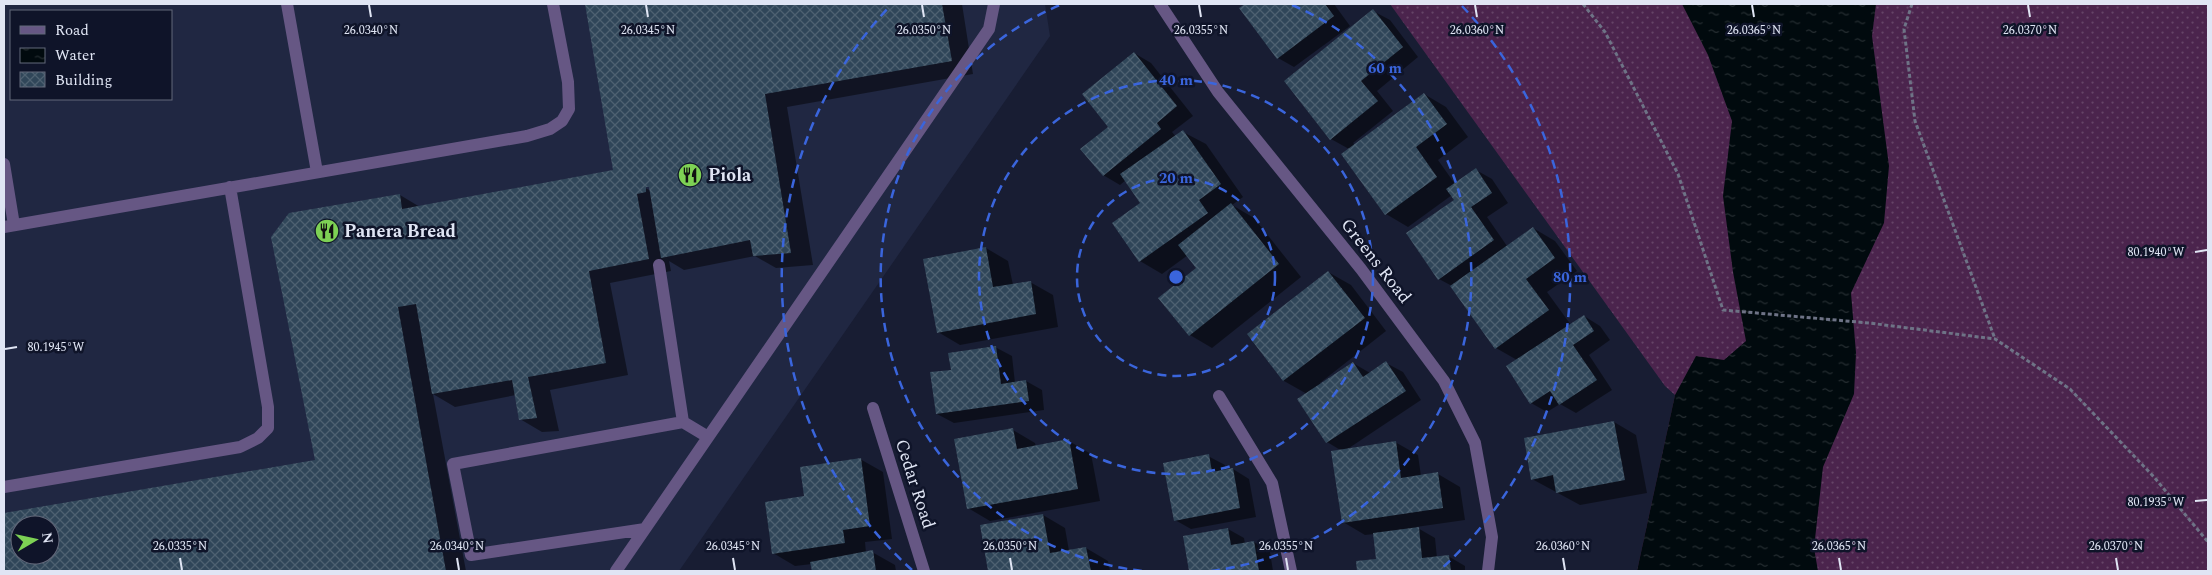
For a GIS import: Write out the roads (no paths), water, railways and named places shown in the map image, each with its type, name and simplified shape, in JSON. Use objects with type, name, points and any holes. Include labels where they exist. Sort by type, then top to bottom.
[{"type":"street","points":[[287,4],[317,172]]},
{"type":"street","points":[[4,164],[9,226],[527,136],[550,129],[562,120],[569,109],[568,82],[553,4]]},
{"type":"street","points":[[616,571],[989,29],[994,4]]},
{"type":"street","name":"Greens Road","points":[[1160,4],[1218,92],[1361,269],[1444,380],[1475,443],[1492,537],[1488,571]]},
{"type":"street","points":[[4,487],[240,447],[258,438],[268,428],[268,407],[230,187]]},
{"type":"street","points":[[658,265],[683,422]]},
{"type":"street","points":[[1219,396],[1272,483],[1291,571]]},
{"type":"street","name":"Cedar Road","points":[[873,408],[924,571]]},
{"type":"street","points":[[645,529],[471,555],[454,464],[683,422],[708,436]]},
{"type":"water","points":[[1682,4],[1876,4],[1872,36],[1889,166],[1884,223],[1851,293],[1856,353],[1854,394],[1823,467],[1814,548],[1818,571],[1637,571],[1675,395],[1696,356],[1724,360],[1746,341],[1733,272],[1723,196],[1732,121],[1708,55]]},
{"type":"place","name":"Piola","points":[[690,175]]},
{"type":"place","name":"Panera Bread","points":[[327,231]]}]
